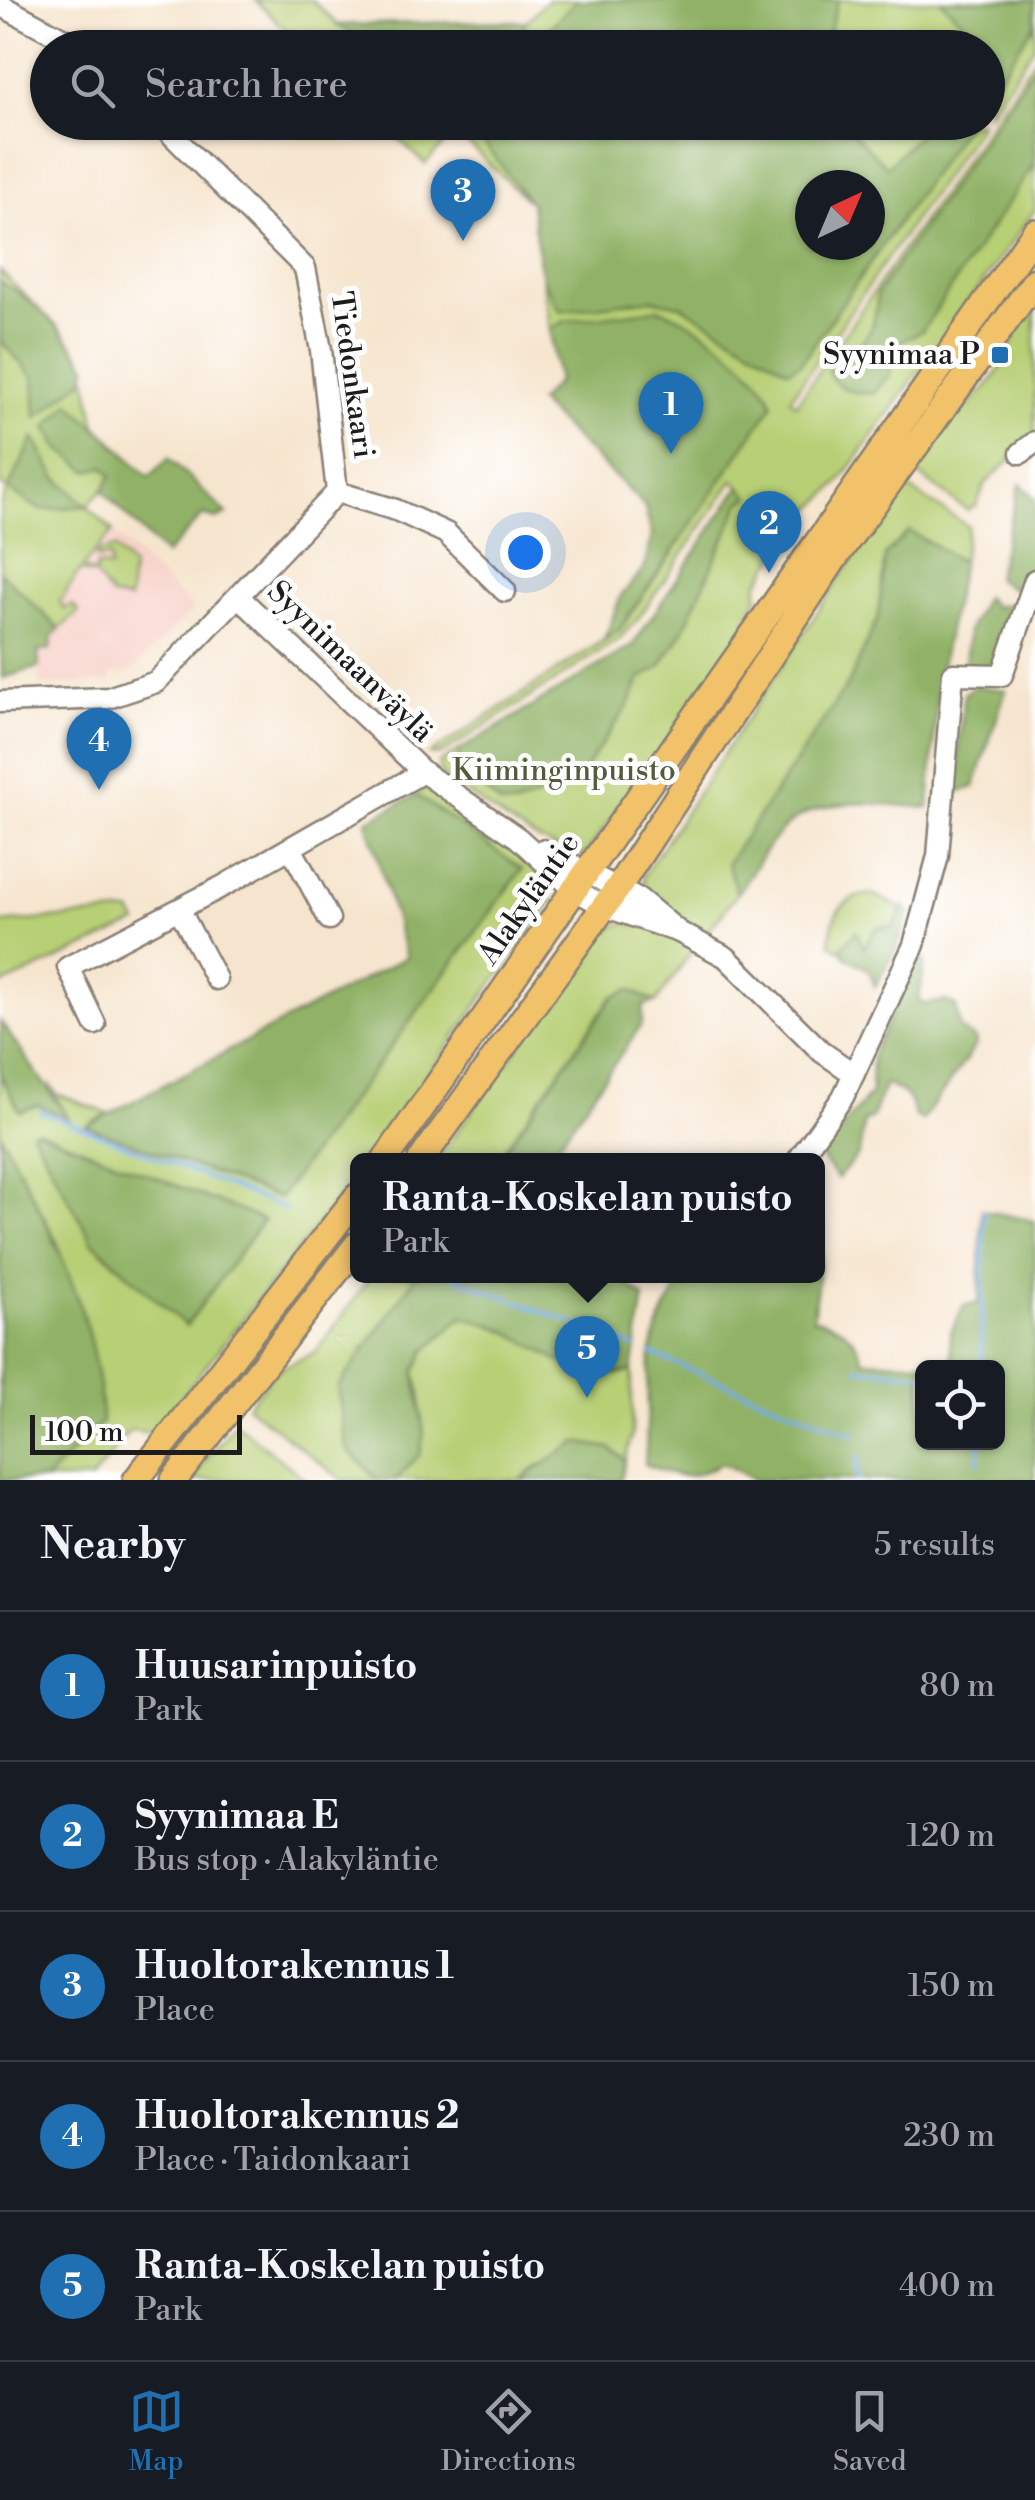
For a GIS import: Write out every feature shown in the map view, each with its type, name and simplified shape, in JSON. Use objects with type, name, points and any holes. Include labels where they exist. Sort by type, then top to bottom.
[{"type":"main road","name":"Alakyläntie","points":[[389,1153],[1035,232]]},
{"type":"main road","points":[[426,1153],[610,898],[836,556],[1035,282]]},
{"type":"main road","points":[[136,1480],[350,1206]]},
{"type":"main road","points":[[174,1480],[350,1254]]},
{"type":"street","points":[[3,3],[49,30]]},
{"type":"street","name":"Tiedonkaari","points":[[0,702],[108,698],[144,690],[164,675],[240,598],[337,492],[321,350],[305,268],[177,140]]},
{"type":"street","points":[[337,492],[396,510],[446,533],[505,590]]},
{"type":"street","points":[[803,1153],[843,1097],[914,944],[931,893],[944,805],[953,674],[1002,675],[1035,580]]},
{"type":"street","name":"Syynimaanväylä","points":[[240,598],[423,772],[581,882],[610,898],[638,899],[679,932],[726,957],[822,1052],[854,1074]]},
{"type":"street","points":[[95,1024],[68,967],[292,848],[423,772]]},
{"type":"street","points":[[292,848],[329,919]]},
{"type":"street","points":[[179,909],[216,978]]},
{"type":"shaded area","points":[[56,477],[194,609],[130,673],[111,674],[111,682],[40,685],[38,651],[59,629],[0,572],[0,507]]},
{"type":"green space","points":[[255,0],[312,0],[338,25],[527,21],[547,0],[1035,0],[1035,45],[1005,89],[1005,30],[286,30]]},
{"type":"green space","points":[[577,0],[838,0],[830,30],[548,30]]},
{"type":"green space","points":[[940,0],[1035,0],[1035,24],[1005,67],[1005,30],[971,30]]},
{"type":"green space","points":[[527,21],[522,30],[347,30],[337,25]]},
{"type":"green space","name":"Kiiminginpuisto","points":[[1035,58],[1035,210],[839,483],[799,522],[758,583],[758,598],[738,640],[585,855],[567,852],[529,835],[440,774],[439,763],[633,645],[740,486],[733,481],[638,619],[618,640],[440,755],[430,754],[619,630],[681,541],[538,402],[558,381],[531,204],[464,140],[969,140],[790,399],[796,404],[978,140],[1005,140],[1005,101]]},
{"type":"green space","points":[[1035,65],[1035,162],[922,331],[893,346],[890,374],[874,393],[840,386],[828,370],[865,339],[874,320],[877,294],[983,140],[1005,140],[1005,108]]},
{"type":"green space","points":[[400,140],[448,140],[425,164]]},
{"type":"green space","points":[[481,140],[860,140],[887,167],[913,140],[955,140],[885,242],[885,170],[795,170],[795,260],[872,260],[801,363],[788,370],[680,305],[651,299],[560,311],[542,278],[531,204]]},
{"type":"green space","points":[[0,271],[58,328],[85,370],[96,426],[132,460],[87,506],[113,531],[82,568],[95,574],[97,565],[110,568],[110,557],[97,559],[98,553],[115,548],[132,567],[129,600],[112,597],[95,575],[79,571],[60,602],[64,609],[72,605],[79,612],[59,629],[0,572],[0,507],[8,489],[0,485]]},
{"type":"green space","points":[[0,282],[50,319],[87,366],[85,379],[36,418],[34,378],[0,340]]},
{"type":"green space","points":[[1035,288],[1035,437],[985,484],[976,506],[967,510],[912,470],[943,426],[976,398],[997,373]]},
{"type":"green space","points":[[658,309],[706,333],[741,361],[773,404],[619,630],[604,640],[621,596],[644,569],[652,535],[644,505],[538,402],[558,381],[550,329],[565,321]]},
{"type":"green space","points":[[70,403],[149,477],[169,458],[227,514],[216,519],[203,515],[165,555],[103,491],[112,475],[104,467],[88,471],[58,447],[47,427]]},
{"type":"green space","points":[[34,438],[56,477],[87,506],[40,510],[8,489]]},
{"type":"green space","points":[[902,484],[968,526],[962,562],[909,531],[886,554],[878,617],[849,683],[728,863],[737,894],[705,935],[655,903],[644,885],[644,874]]},
{"type":"green space","points":[[1020,484],[1035,498],[1035,577],[1028,576],[1013,589],[996,578]]},
{"type":"green space","name":"Kiiminginpuisto","points":[[740,486],[750,497],[741,502],[683,631],[660,667],[640,679],[630,703],[576,782],[515,806],[501,805],[458,766],[459,751],[633,645]]},
{"type":"green space","points":[[909,531],[962,562],[938,680],[929,808],[853,804],[815,810],[783,829],[737,894],[727,863],[849,683],[878,617],[885,555]]},
{"type":"green space","points":[[0,572],[59,629],[52,637],[51,649],[38,651],[39,667],[2,678]]},
{"type":"green space","points":[[985,597],[994,607],[1017,603],[1001,667],[965,666],[968,630]]},
{"type":"green space","points":[[975,686],[1006,690],[974,787],[954,794],[964,694]]},
{"type":"green space","points":[[428,787],[500,836],[534,867],[552,901],[372,1153],[350,1153],[350,1183],[153,1433],[130,1430],[91,1480],[45,1480],[102,1422],[58,1244],[0,1133],[0,1074],[20,1111],[38,1105],[68,1118],[49,1084],[57,1094],[107,1113],[87,1125],[279,1198],[522,870],[416,795]],"holes":[[[263,1220],[186,1326],[93,1243]]]},
{"type":"green space","points":[[416,795],[522,869],[279,1198],[86,1126],[406,957],[367,821]]},
{"type":"green space","points":[[872,894],[902,908],[894,927],[882,926],[863,948],[858,943],[842,946],[843,952],[830,943],[836,916],[846,903]]},
{"type":"green space","points":[[905,906],[909,913],[897,948],[875,987],[869,970],[844,955],[842,947],[856,931],[864,948],[876,928],[894,927]]},
{"type":"green space","points":[[131,912],[137,923],[0,986],[0,923]]},
{"type":"green space","points":[[621,923],[645,925],[695,947],[656,1002],[629,990],[612,997],[502,1153],[441,1153],[601,934]]},
{"type":"green space","points":[[919,955],[925,961],[919,1000],[924,1004],[946,1001],[956,1006],[960,1029],[975,1039],[976,1045],[922,1121],[905,1096],[885,1084],[872,1118],[864,1121],[859,1154],[837,1179],[825,1163],[825,1153],[821,1153],[871,1093],[872,1054]]},
{"type":"green space","points":[[629,990],[656,1002],[643,1006],[642,1024],[554,1153],[502,1153],[613,997]]},
{"type":"green space","points":[[0,1021],[69,1119],[38,1105],[20,1111],[0,1074]]},
{"type":"green space","points":[[36,1130],[263,1220],[186,1326],[93,1243],[32,1132]]},
{"type":"green space","points":[[0,1133],[68,1272],[91,1344],[98,1382],[102,1422],[45,1480],[0,1480]]},
{"type":"green space","points":[[982,1210],[1035,1221],[1035,1480],[755,1480],[722,1463],[684,1476],[645,1464],[650,1366],[660,1323],[682,1283],[817,1283],[813,1318],[845,1331],[856,1343],[863,1360],[915,1362],[915,1450],[1005,1450],[1005,1360],[952,1360],[950,1334],[964,1305],[979,1303]]},
{"type":"green space","points":[[366,1283],[411,1283],[338,1387],[346,1448],[378,1480],[342,1480],[247,1406],[277,1370],[316,1352]]},
{"type":"green space","points":[[411,1283],[625,1283],[644,1297],[632,1371],[613,1374],[567,1365],[503,1329],[463,1316],[425,1351],[415,1372],[424,1433],[420,1454],[396,1480],[378,1480],[346,1448],[338,1387]]},
{"type":"green space","points":[[463,1315],[508,1332],[581,1370],[613,1374],[632,1371],[632,1434],[625,1460],[609,1448],[537,1466],[520,1480],[396,1480],[419,1454],[421,1393],[415,1372],[425,1351]]},
{"type":"green space","points":[[235,1423],[306,1480],[191,1480]]},
{"type":"green space","points":[[577,1442],[610,1448],[625,1460],[621,1480],[520,1480]]},
{"type":"waterway","points":[[40,1111],[286,1209]]},
{"type":"waterway","points":[[981,1360],[984,1212]]},
{"type":"waterway","points":[[469,1283],[634,1347]]},
{"type":"waterway","points":[[652,1354],[856,1436]]},
{"type":"waterway","points":[[857,1368],[915,1373]]},
{"type":"waterway","points":[[979,1463],[980,1450]]},
{"type":"waterway","points":[[858,1458],[858,1480]]},
{"type":"place","name":"Huoltorakennus 1","points":[[463,241]]},
{"type":"place","name":"Syynimaa P","points":[[1000,355]]},
{"type":"place","name":"Huusarinpuisto","points":[[671,454]]},
{"type":"place","name":"Syynimaa E","points":[[769,573]]},
{"type":"place","name":"Huoltorakennus 2","points":[[99,790]]},
{"type":"place","name":"Ranta-Koskelan puisto","points":[[587,1398]]}]
